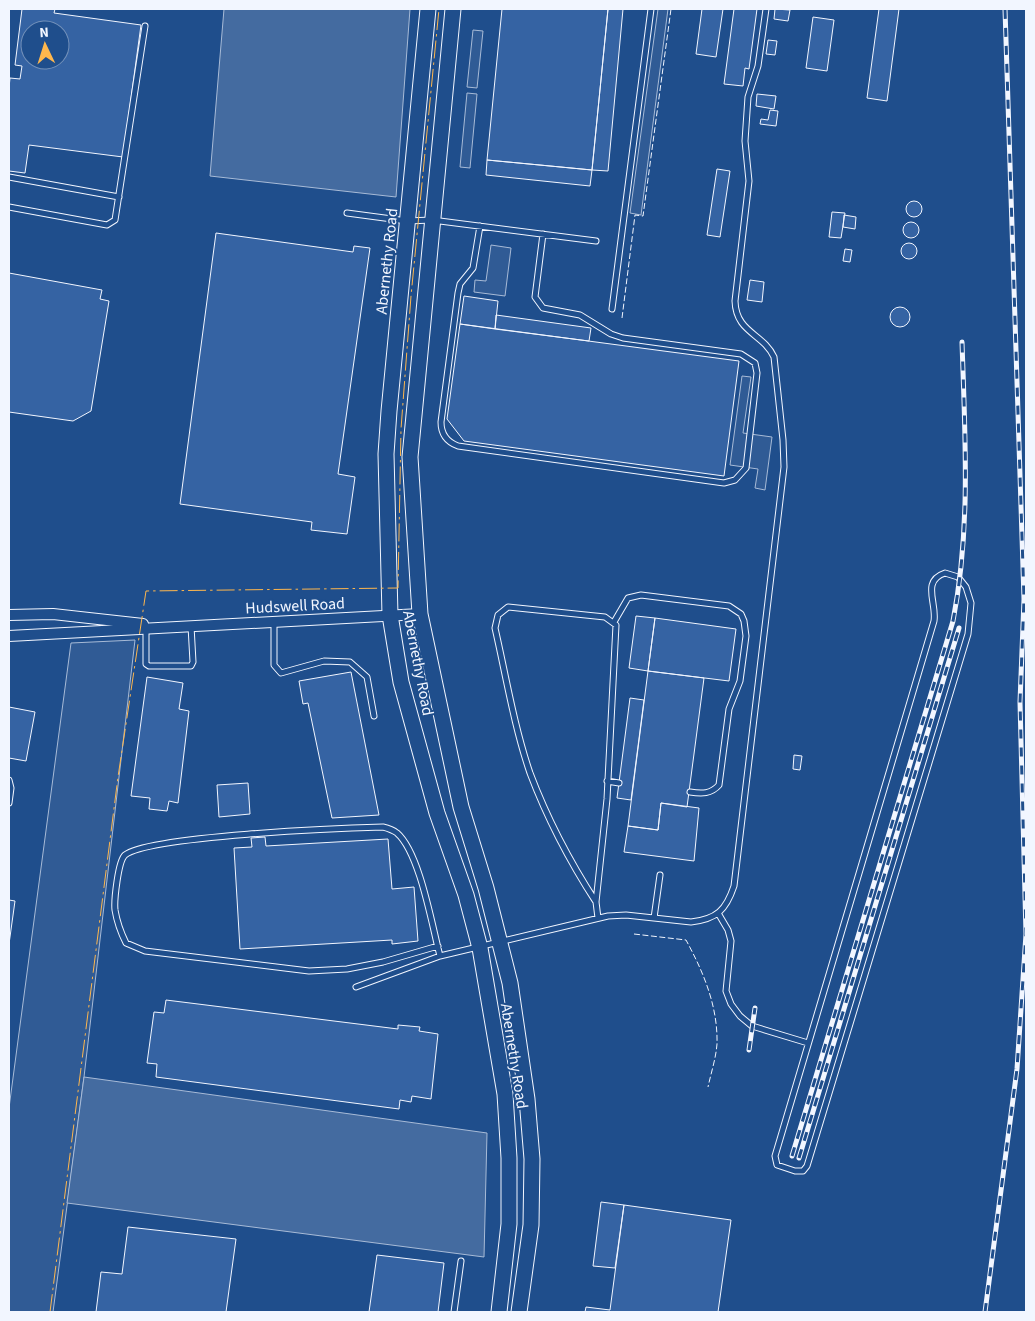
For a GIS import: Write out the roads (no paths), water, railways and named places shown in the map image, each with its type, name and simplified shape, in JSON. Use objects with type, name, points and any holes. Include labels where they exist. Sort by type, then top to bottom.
[{"type":"main road","name":"Abernethy Road","points":[[428,9],[386,454],[390,615],[401,682],[437,813],[466,895],[480,948],[505,1094],[509,1158],[509,1224],[498,1312]]},
{"type":"main road","name":"Abernethy Road","points":[[454,9],[410,457],[420,614],[461,807],[486,888],[510,983],[527,1099],[532,1159],[531,1225],[519,1312]]},
{"type":"main road","points":[[509,1224],[531,1225]]},
{"type":"street","name":"Hudswell Road","points":[[9,615],[53,614],[172,627]]},
{"type":"street","name":"Hudswell Road","points":[[9,636],[420,614]]},
{"type":"lane","points":[[612,309],[651,9]]},
{"type":"lane","points":[[356,987],[440,956],[501,943],[598,918],[617,915],[691,922],[701,921],[718,913],[730,899],[734,886],[784,467],[774,357],[768,348],[739,320],[735,301],[750,181],[744,141],[748,96],[758,66],[766,9]]},
{"type":"lane","points":[[9,207],[107,225],[115,220],[145,26]]},
{"type":"lane","points":[[9,178],[119,197]]},
{"type":"lane","points":[[347,214],[407,221],[432,220],[596,241]]},
{"type":"lane","points":[[480,226],[474,268],[460,284],[458,292],[441,422],[443,434],[447,440],[458,446],[724,483],[741,477],[746,468],[757,373],[755,363],[741,354],[623,338],[612,334],[580,315],[548,310],[540,306],[535,293],[542,234]]},
{"type":"lane","points":[[945,572],[954,574],[966,587],[971,603],[968,634],[807,1166],[799,1172],[780,1167],[774,1159],[808,1043],[934,621],[935,607],[931,588],[938,575],[945,572]]},
{"type":"lane","points":[[614,622],[628,598],[641,595],[718,603],[735,610],[744,621],[746,636],[740,681],[729,709],[719,785],[712,792],[690,792]]},
{"type":"lane","points":[[596,902],[567,853],[531,774],[514,715],[495,628],[496,620],[502,610],[516,607],[605,617],[614,622],[618,631],[596,902],[598,918]]},
{"type":"lane","points":[[274,621],[274,665],[277,671],[281,673],[324,662],[350,662],[367,677],[374,716]]},
{"type":"lane","points":[[146,628],[146,664],[149,666],[191,666],[193,662],[191,626]]},
{"type":"lane","points":[[9,780],[11,788],[9,803]]},
{"type":"lane","points":[[607,781],[619,783]]},
{"type":"lane","points":[[438,946],[383,962],[347,969],[309,971],[145,950],[126,943],[115,909],[120,863],[125,855],[138,849],[174,843],[382,827],[396,833],[411,852],[438,946],[440,956]]},
{"type":"lane","points":[[654,918],[660,875]]},
{"type":"lane","points":[[718,913],[728,930],[731,941],[726,991],[730,1004],[751,1025],[808,1043]]},
{"type":"lane","points":[[454,1312],[461,1261]]},
{"type":"railway","points":[[985,1312],[1017,1069],[1026,934],[1020,702],[1024,599],[1005,9]]},
{"type":"railway","points":[[792,1156],[953,621],[959,586],[965,517],[962,342]]},
{"type":"railway","points":[[799,1158],[959,628]]},
{"type":"railway","points":[[749,1050],[755,1008]]}]
